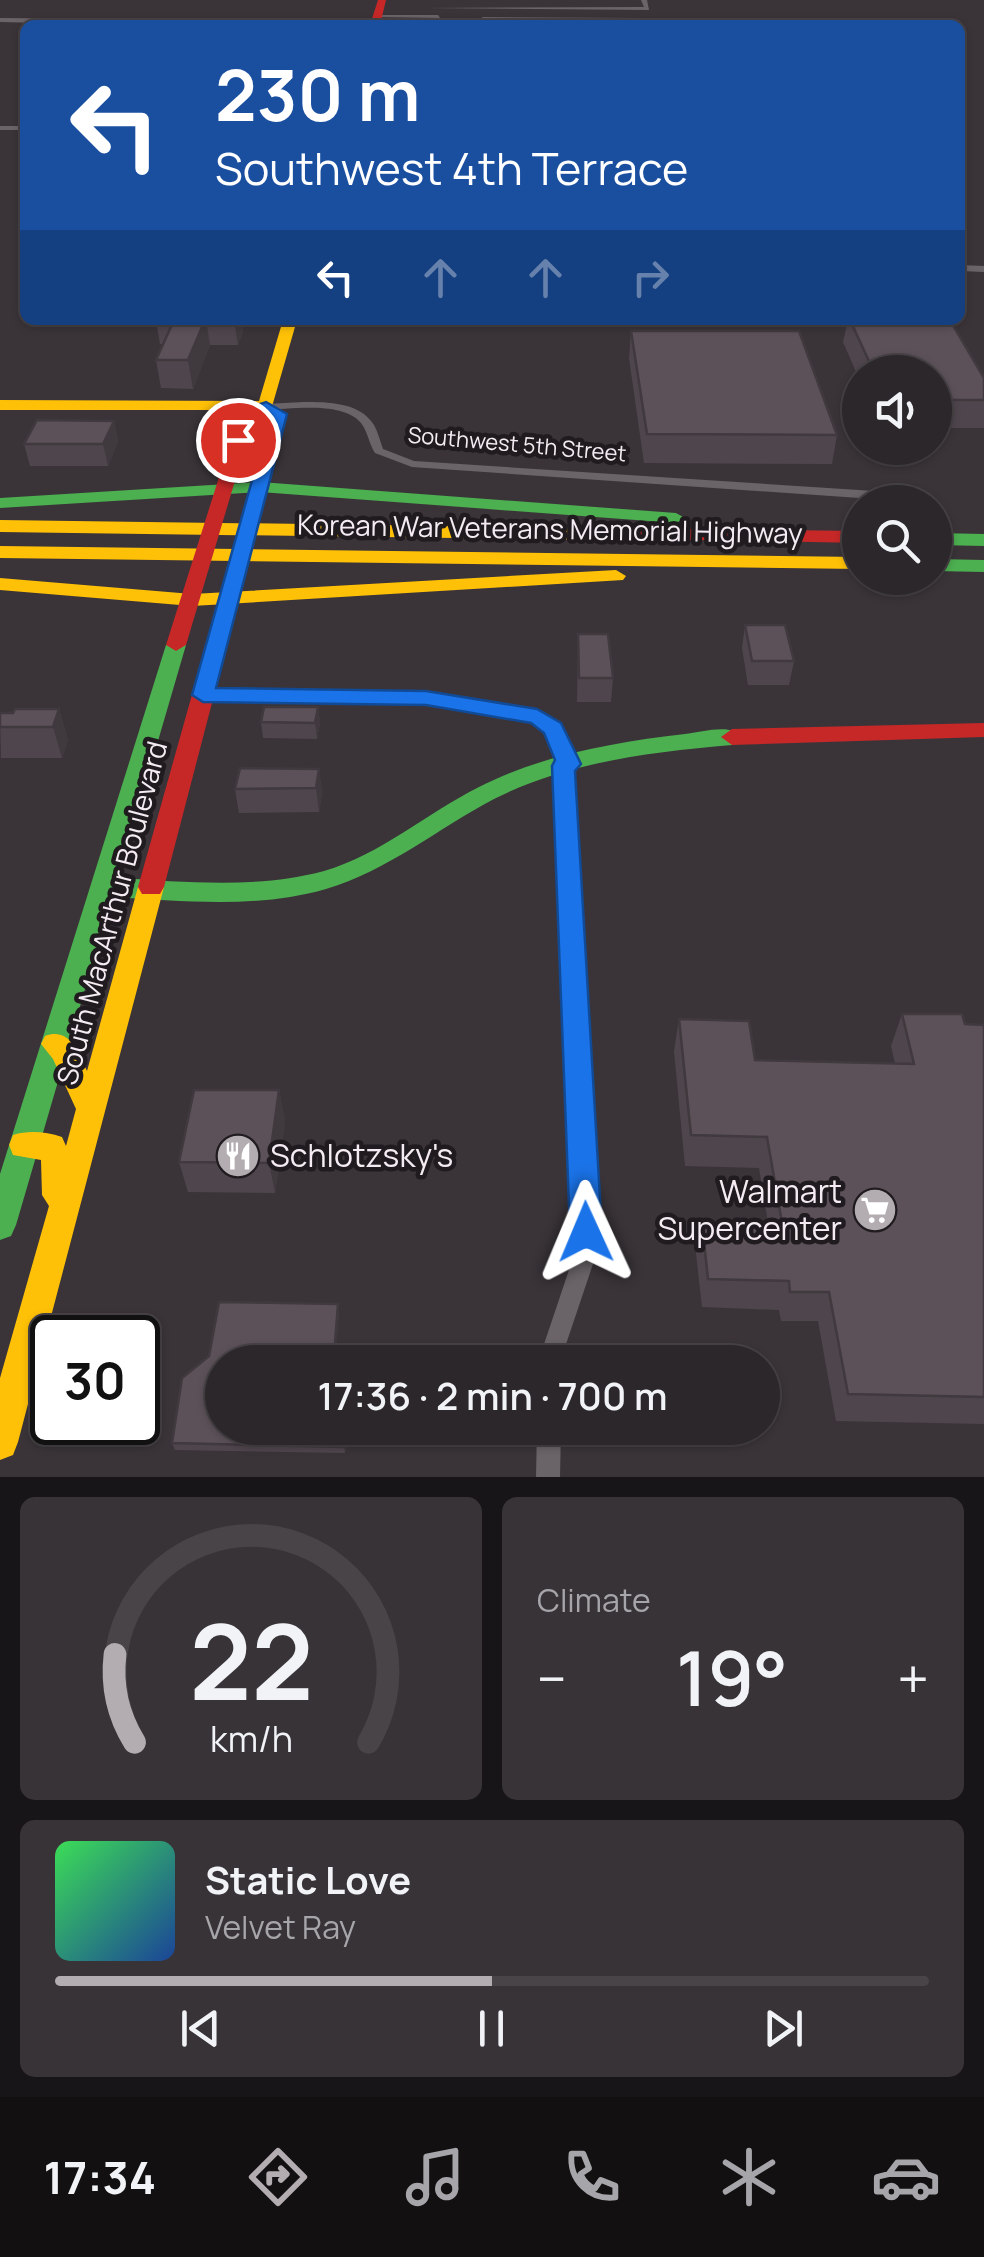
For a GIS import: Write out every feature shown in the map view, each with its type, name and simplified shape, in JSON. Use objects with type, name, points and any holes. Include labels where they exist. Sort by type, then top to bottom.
[{"type":"main road","name":"South MacArthur Boulevard","points":[[266,406],[289,325]]},
{"type":"main road","name":"Southwest 5th Street","points":[[0,405],[266,406]]},
{"type":"main road","name":"South MacArthur Boulevard","points":[[0,1442],[279,414],[266,406]]},
{"type":"main road","name":"South MacArthur Boulevard","points":[[0,1225],[246,414],[266,406]]},
{"type":"main road","points":[[0,503],[260,487],[608,511],[826,536]]},
{"type":"main road","name":"Korean War Veterans Memorial Highway","points":[[0,526],[842,536]]},
{"type":"main road","points":[[952,539],[984,540]]},
{"type":"main road","name":"Korean War Veterans Memorial Highway","points":[[0,552],[842,563]]},
{"type":"main road","points":[[0,584],[192,600],[842,564]]},
{"type":"main road","points":[[952,565],[984,566]]},
{"type":"main road","points":[[102,887],[274,888],[314,884],[348,872],[498,787],[566,765],[664,742],[723,735],[984,730]]},
{"type":"main road","points":[[55,1044],[63,1051],[90,1108]]},
{"type":"main road","points":[[24,1145],[51,1147],[56,1154],[58,1228]]},
{"type":"street","points":[[403,17],[460,0]]},
{"type":"street","points":[[427,8],[647,9],[644,0]]},
{"type":"street","points":[[378,14],[469,20]]},
{"type":"street","name":"Southwest 5th Street","points":[[266,406],[326,407],[348,412],[364,420],[379,451],[412,464],[842,493]]},
{"type":"street","points":[[203,695],[426,698],[537,717],[554,729],[566,765],[586,1232],[582,1264],[555,1345]]},
{"type":"street","points":[[548,1477],[549,1445]]},
{"type":"building","points":[[172,325],[203,325],[188,360],[156,360]]},
{"type":"building","points":[[852,325],[953,325],[984,378],[984,400],[952,400],[952,355],[866,355]]},
{"type":"building","points":[[631,331],[799,331],[837,435],[647,434]]},
{"type":"building","points":[[37,420],[114,421],[103,444],[24,444]]},
{"type":"building","points":[[745,625],[785,625],[794,661],[752,661]]},
{"type":"building","points":[[578,634],[608,634],[613,678],[579,678]]},
{"type":"building","points":[[264,707],[318,707],[315,723],[261,722]]},
{"type":"building","points":[[15,709],[59,709],[53,727],[0,727],[0,713],[13,713]]},
{"type":"building","points":[[240,768],[319,769],[316,788],[235,789]]},
{"type":"building","name":"Walmart Supercenter","points":[[902,1014],[962,1014],[965,1024],[984,1025],[984,1397],[848,1394],[829,1292],[790,1292],[789,1281],[708,1279],[702,1223],[782,1223],[767,1137],[691,1135],[679,1019],[749,1021],[755,1060],[914,1064]]},
{"type":"building","points":[[194,1090],[279,1090],[269,1163],[179,1162]]},
{"type":"building","points":[[219,1302],[338,1304],[335,1345],[211,1345]]},
{"type":"building","points":[[205,1359],[205,1444],[172,1443],[182,1378]]},
{"type":"building","points":[[258,1445],[344,1445],[344,1447]]},
{"type":"traffic: fast","points":[[0,503],[260,487],[676,518]]},
{"type":"traffic: fast","points":[[952,539],[984,540]]},
{"type":"traffic: fast","points":[[952,565],[984,566]]},
{"type":"traffic: fast","points":[[0,1225],[176,645]]},
{"type":"traffic: fast","points":[[102,887],[240,892],[321,881],[366,864],[468,803],[546,769],[639,748],[732,737]]},
{"type":"traffic: slow","points":[[265,407],[289,325]]},
{"type":"traffic: slow","points":[[0,405],[261,406]]},
{"type":"traffic: slow","points":[[0,526],[606,534]]},
{"type":"traffic: slow","points":[[0,552],[842,563]]},
{"type":"traffic: slow","points":[[0,584],[192,600],[616,576]]},
{"type":"traffic: slow","points":[[0,1442],[151,887]]},
{"type":"traffic: slow","points":[[55,1044],[63,1051],[90,1108]]},
{"type":"traffic: slow","points":[[24,1145],[51,1147],[58,1164],[58,1195]]},
{"type":"traffic: jam","points":[[376,20],[382,0]]},
{"type":"traffic: jam","points":[[176,645],[247,414],[265,407]]},
{"type":"traffic: jam","points":[[151,887],[279,415],[265,407]]},
{"type":"traffic: jam","points":[[606,534],[842,537]]},
{"type":"traffic: jam","points":[[732,737],[984,730]]},
{"type":"place","name":"Schlotzsky's","points":[[238,1156]]},
{"type":"place","name":"Walmart Supercenter","points":[[875,1210]]},
{"type":"route","points":[[238,440],[246,414],[266,406],[279,414],[203,695],[426,698],[537,717],[554,729],[569,764],[564,766],[586,1232]]}]
